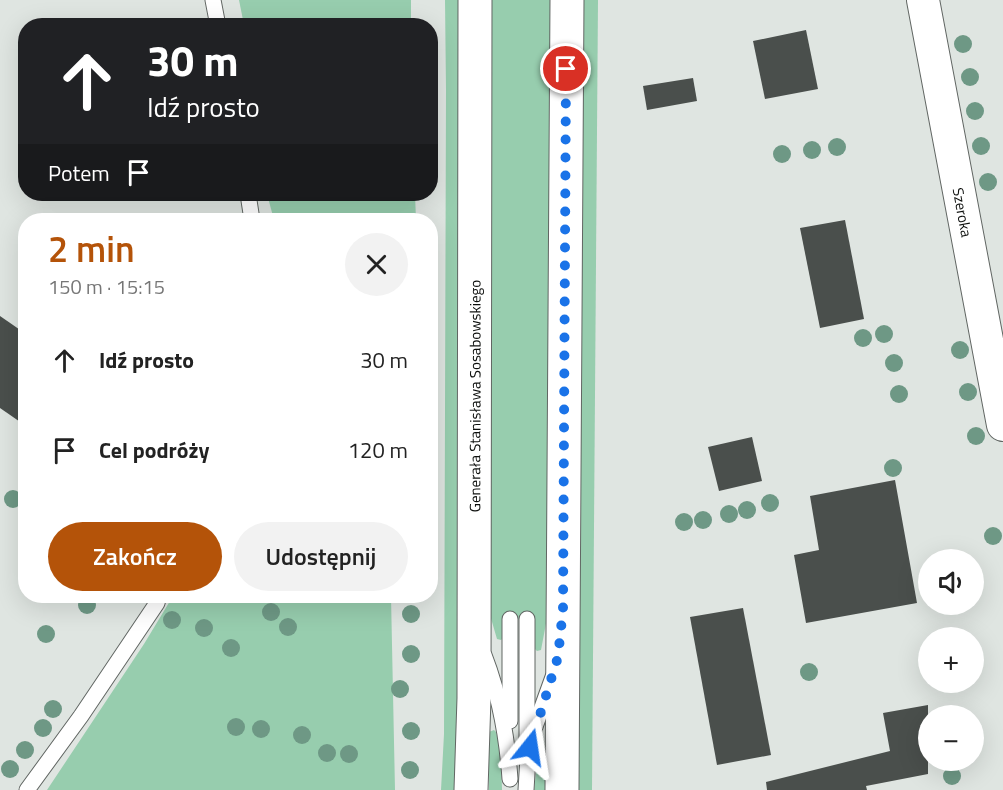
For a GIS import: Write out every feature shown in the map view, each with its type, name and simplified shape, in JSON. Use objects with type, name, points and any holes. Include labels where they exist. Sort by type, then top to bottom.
[{"type":"main road","name":"Generała Stanisława Sosabowskiego","points":[[471,790],[474,599],[475,0]]},
{"type":"main road","points":[[562,790],[567,0]]},
{"type":"street","name":"Szeroka","points":[[923,0],[1003,425]]},
{"type":"lane","points":[[213,0],[216,18]]},
{"type":"lane","points":[[474,599],[480,643],[502,712],[507,743],[509,784]]},
{"type":"lane","points":[[27,790],[81,716],[157,603]]},
{"type":"lane","points":[[526,789],[531,741],[558,657],[563,609]]},
{"type":"lane","points":[[509,784],[510,619]]},
{"type":"lane","points":[[526,789],[527,619]]},
{"type":"green space","points":[[239,0],[411,0],[411,18],[243,18]]},
{"type":"green space","points":[[445,0],[460,0],[458,735],[455,790],[441,790],[444,734]]},
{"type":"green space","points":[[490,0],[553,0],[548,613],[541,650],[537,651],[534,648],[533,620],[504,619],[504,637],[501,640],[497,639],[490,615],[492,176]]},
{"type":"green space","points":[[583,0],[598,0],[592,790],[577,790]]},
{"type":"green space","points":[[269,201],[415,201],[416,213],[272,213]]},
{"type":"green space","points":[[169,603],[391,603],[395,790],[47,790]]},
{"type":"green space","points":[[494,730],[501,752],[502,790],[489,790],[489,732]]},
{"type":"green space","points":[[541,751],[547,752],[547,790],[534,790],[538,757]]},
{"type":"building","points":[[806,30],[818,89],[765,99],[753,41]]},
{"type":"building","points":[[693,78],[697,101],[647,110],[643,86]]},
{"type":"building","points":[[845,220],[864,319],[820,328],[800,228]]},
{"type":"building","points":[[0,316],[18,328],[18,420],[0,408]]},
{"type":"building","points":[[752,437],[762,481],[719,491],[708,447]]},
{"type":"building","points":[[895,480],[917,603],[806,623],[794,555],[819,550],[810,496]]},
{"type":"building","points":[[743,608],[771,755],[717,765],[690,617]]},
{"type":"building","points":[[918,707],[918,771],[928,771],[928,774],[866,786],[867,790],[767,790],[766,782],[890,751],[883,713]]},
{"type":"route","points":[[530,747],[558,657],[563,609],[566,69]]}]
